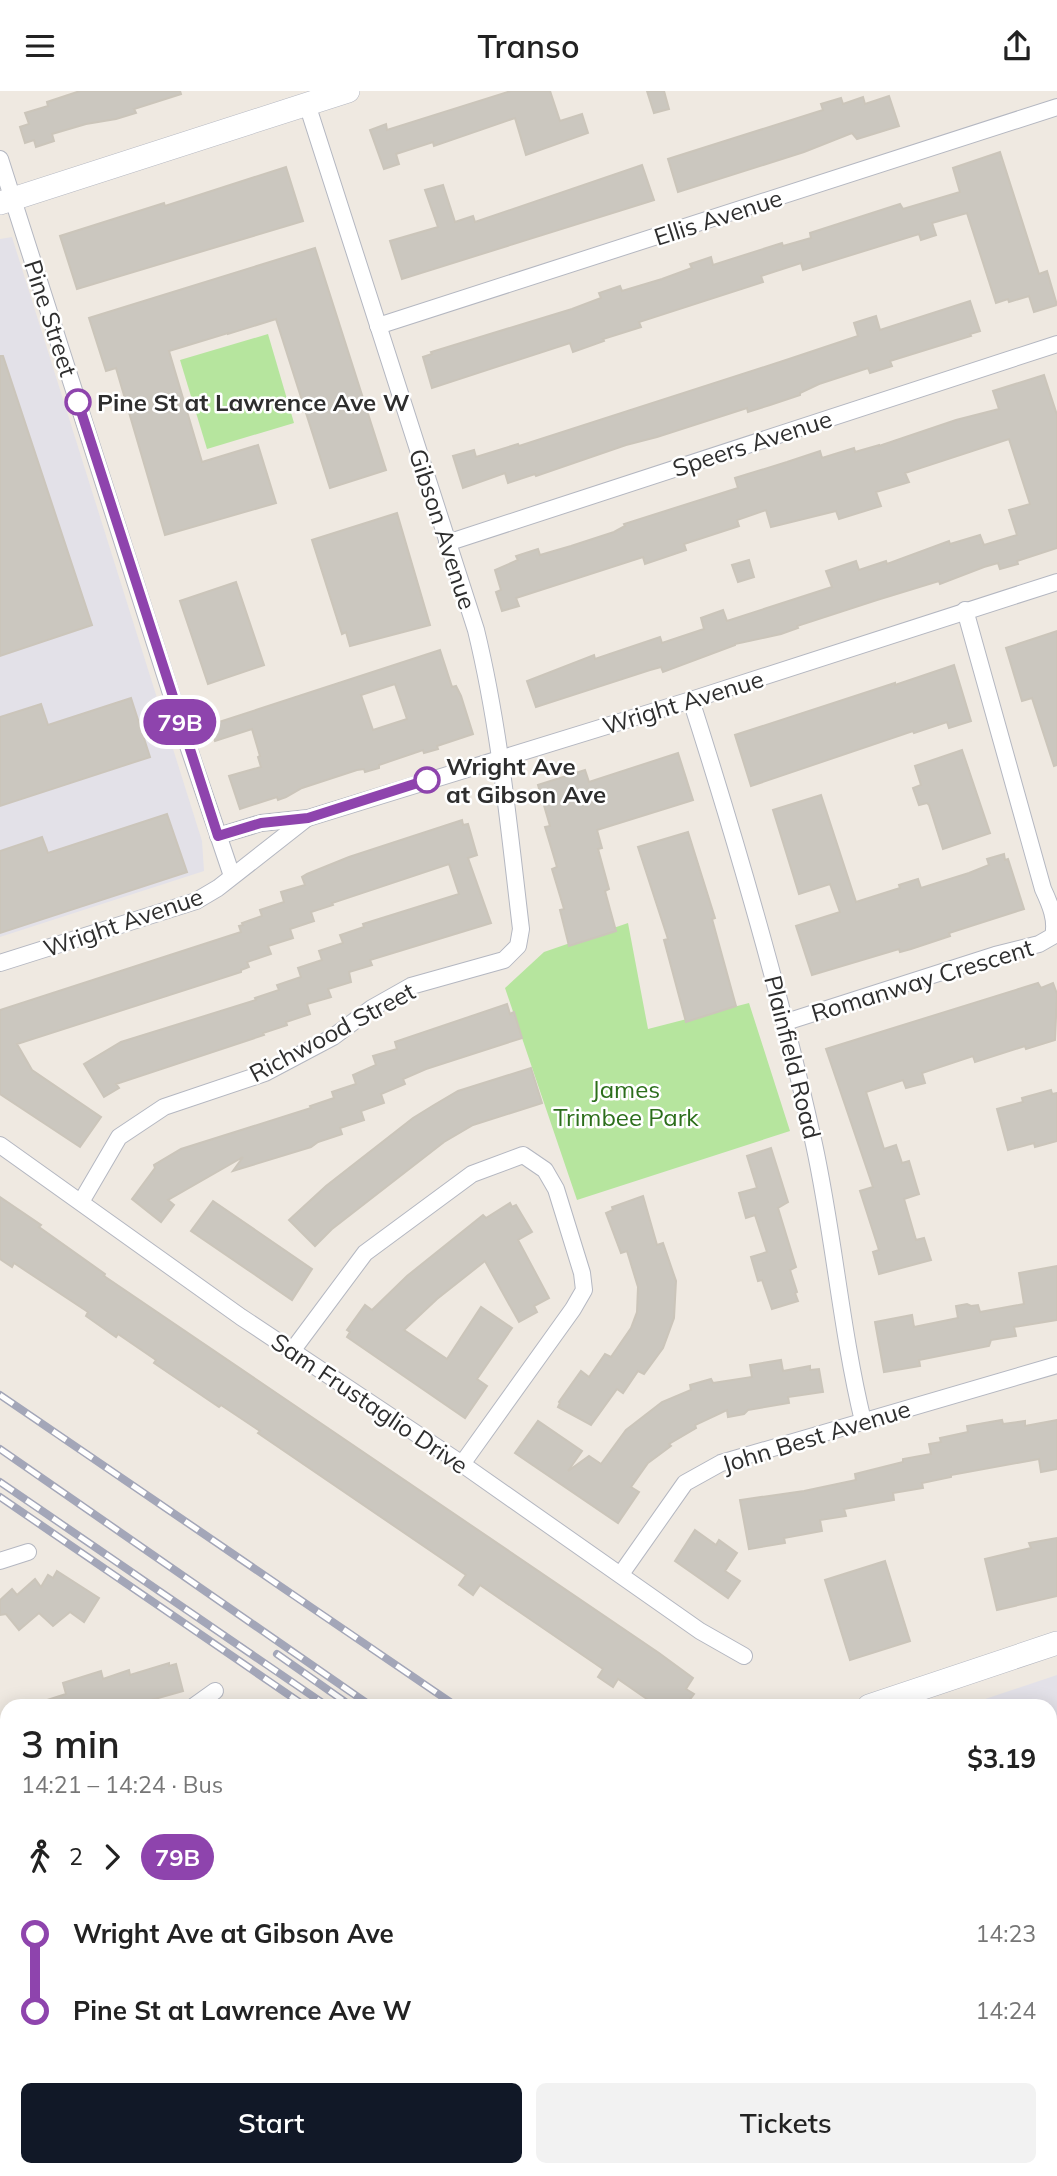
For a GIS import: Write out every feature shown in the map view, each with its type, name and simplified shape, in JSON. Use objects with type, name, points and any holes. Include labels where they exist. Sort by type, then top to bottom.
[{"type":"main road","points":[[6,201],[348,91]]},
{"type":"main road","points":[[890,1699],[1057,1643]]},
{"type":"street","name":"Gibson Avenue","points":[[307,104],[476,630],[487,675],[501,757]]},
{"type":"street","name":"Ellis Avenue","points":[[378,326],[1057,107]]},
{"type":"street","name":"Pine Street","points":[[0,159],[6,201],[232,876]]},
{"type":"street","name":"Speers Avenue","points":[[447,543],[1057,344]]},
{"type":"street","name":"Wright Avenue","points":[[218,836],[261,823],[308,818],[691,700],[1057,582]]},
{"type":"street","name":"Romanway Crescent","points":[[786,1022],[995,955],[1039,944],[1054,936],[1054,914],[1043,889],[965,610]]},
{"type":"street","name":"Plainfield Road","points":[[691,700],[747,879],[786,1022],[815,1148],[853,1379],[863,1421]]},
{"type":"street","name":"Richwood Street","points":[[81,1202],[119,1137],[164,1107],[265,1073],[332,1037],[372,1008],[411,986],[504,960],[518,946],[521,929],[501,757]]},
{"type":"street","name":"Wright Avenue","points":[[0,963],[195,901],[218,888],[308,818]]},
{"type":"street","name":"Sam Frustaglio Drive","points":[[0,1145],[292,1351],[462,1464],[700,1631],[744,1655]]},
{"type":"street","points":[[292,1351],[365,1253],[472,1174],[523,1155],[545,1170],[556,1189],[582,1273],[584,1290],[573,1310],[462,1464]]},
{"type":"street","name":"John Best Avenue","points":[[621,1574],[685,1483],[721,1463],[1057,1365]]},
{"type":"street","points":[[0,1561],[28,1552]]},
{"type":"street","points":[[204,1699],[215,1691]]},
{"type":"shaded area","points":[[12,237],[202,841],[204,871],[0,937],[0,239]]},
{"type":"shaded area","points":[[1057,1675],[1057,1699],[985,1699]]},
{"type":"green space","points":[[268,334],[294,423],[207,449],[180,360]]},
{"type":"green space","name":"James Trimbee Park","points":[[628,923],[648,1029],[749,1003],[790,1131],[577,1200],[505,988],[544,952]]},
{"type":"building","points":[[80,91],[180,91],[181,94],[134,109],[136,113],[52,134],[54,141],[36,147],[34,140],[25,143],[20,127],[29,124],[25,113]]},
{"type":"building","points":[[511,91],[550,91],[560,121],[582,114],[588,133],[526,155],[515,118],[434,146],[433,142],[396,154],[399,164],[384,169],[370,130],[386,124],[387,130]]},
{"type":"building","points":[[647,91],[664,91],[669,109],[654,113]]},
{"type":"building","points":[[889,96],[899,126],[857,139],[852,133],[804,152],[678,192],[668,159],[823,110],[821,104],[841,98],[843,104],[863,97],[865,104]]},
{"type":"building","points":[[1000,152],[1039,274],[1047,271],[1057,305],[1034,312],[1029,296],[996,303],[967,213],[932,223],[936,235],[921,240],[919,234],[803,270],[801,263],[761,276],[763,282],[639,322],[641,327],[573,352],[570,343],[432,388],[423,357],[432,354],[431,352],[572,309],[601,298],[599,293],[620,286],[622,291],[662,279],[692,268],[690,264],[711,257],[713,265],[782,243],[783,246],[811,238],[810,233],[900,204],[903,209],[960,192],[953,168]]},
{"type":"building","points":[[642,165],[654,200],[402,279],[390,241],[438,227],[425,190],[443,185],[455,222],[473,216],[475,222]]},
{"type":"building","points":[[286,167],[303,221],[77,289],[60,236]]},
{"type":"building","points":[[315,248],[386,470],[330,488],[276,319],[228,333],[169,351],[202,462],[258,445],[276,503],[165,535],[116,368],[106,371],[89,318]]},
{"type":"building","points":[[970,301],[980,331],[890,361],[892,366],[870,373],[868,368],[819,384],[800,395],[770,405],[748,412],[747,408],[536,476],[535,474],[508,483],[505,473],[463,488],[453,456],[474,450],[476,457],[518,444],[519,446],[789,359],[858,336],[854,323],[876,316],[880,330]]},
{"type":"building","points":[[0,356],[3,356],[92,625],[0,656]]},
{"type":"building","points":[[1044,375],[1057,415],[1057,548],[1017,561],[1018,564],[1000,569],[998,563],[984,567],[940,584],[939,581],[797,626],[798,628],[781,634],[735,644],[663,672],[661,667],[650,670],[536,707],[527,681],[594,655],[595,659],[660,637],[662,643],[704,629],[701,618],[723,610],[727,621],[832,587],[826,571],[856,561],[859,570],[886,561],[887,564],[949,541],[950,544],[980,535],[984,545],[1017,535],[1009,510],[1030,504],[1009,439],[905,473],[909,482],[876,492],[881,506],[839,519],[836,511],[771,527],[766,510],[737,520],[739,526],[684,544],[686,550],[645,564],[643,557],[516,598],[519,606],[502,611],[496,592],[501,590],[495,570],[518,560],[516,556],[538,549],[540,555],[614,532],[625,526],[624,524],[738,488],[735,478],[820,451],[822,458],[854,448],[855,452],[999,409],[993,391]]},
{"type":"building","points":[[397,513],[430,625],[350,646],[346,632],[342,634],[312,540]]},
{"type":"building","points":[[749,560],[754,577],[738,582],[732,565]]},
{"type":"building","points":[[236,582],[264,665],[208,684],[180,601]]},
{"type":"building","points":[[1057,631],[1057,765],[1054,766],[1032,698],[1022,701],[1006,648]]},
{"type":"building","points":[[440,650],[452,687],[456,686],[461,696],[473,734],[437,746],[438,749],[424,753],[423,750],[379,765],[379,768],[365,772],[364,769],[357,770],[302,788],[278,800],[277,797],[240,809],[229,776],[261,767],[252,729],[215,741],[210,725]],"holes":[[[395,684],[407,719],[373,730],[361,695]]]},
{"type":"building","points":[[954,665],[971,721],[949,728],[947,722],[914,733],[913,731],[751,786],[735,735]]},
{"type":"building","points":[[131,698],[150,757],[0,806],[0,717],[41,704],[48,725]]},
{"type":"building","points":[[962,750],[990,833],[943,849],[929,805],[919,805],[913,788],[921,785],[915,766]]},
{"type":"building","points":[[678,753],[693,800],[597,830],[602,848],[598,849],[609,889],[605,891],[616,931],[569,946],[560,910],[564,909],[552,869],[557,867],[545,827],[550,826],[538,785],[585,770],[589,782]]},
{"type":"building","points":[[821,795],[856,902],[900,888],[899,885],[918,879],[921,888],[969,873],[989,865],[987,859],[1004,854],[1024,909],[949,933],[950,936],[911,949],[900,952],[899,949],[812,975],[796,926],[840,912],[830,884],[799,894],[773,810]]},
{"type":"building","points":[[167,814],[187,872],[0,933],[0,851],[42,837],[48,853]]},
{"type":"building","points":[[462,820],[463,825],[468,824],[477,855],[468,858],[491,923],[370,960],[372,965],[349,972],[351,982],[328,989],[331,997],[307,1004],[310,1014],[286,1022],[287,1025],[263,1033],[264,1035],[116,1084],[119,1088],[104,1097],[84,1064],[121,1042],[256,1000],[255,998],[279,990],[277,985],[301,977],[298,968],[322,960],[319,951],[343,943],[340,935],[364,927],[363,924],[459,894],[449,864],[311,912],[314,921],[290,929],[293,938],[268,946],[271,954],[247,962],[249,967],[241,972],[17,1044],[32,1070],[101,1117],[80,1147],[0,1094],[0,1010],[241,932],[239,926],[243,925],[242,923],[262,916],[260,910],[284,902],[281,892],[305,885],[302,877],[307,874],[349,857]]},
{"type":"building","points":[[688,832],[715,918],[712,919],[736,1006],[686,1022],[664,940],[668,939],[638,847]]},
{"type":"building","points":[[1038,983],[1041,988],[1053,983],[1057,994],[1055,1040],[1026,1049],[1025,1046],[975,1062],[973,1056],[922,1073],[925,1083],[906,1088],[903,1080],[866,1092],[884,1149],[896,1145],[902,1163],[909,1161],[919,1194],[904,1199],[916,1240],[924,1238],[931,1260],[879,1274],[873,1252],[879,1250],[860,1191],[873,1187],[826,1049]]},
{"type":"building","points":[[507,1004],[510,1014],[514,1012],[522,1038],[403,1079],[405,1084],[381,1094],[384,1103],[361,1111],[364,1120],[340,1128],[342,1134],[311,1147],[233,1171],[243,1157],[168,1200],[174,1205],[161,1222],[132,1199],[155,1168],[154,1165],[181,1149],[311,1108],[310,1106],[334,1098],[332,1092],[356,1084],[353,1075],[376,1065],[373,1056],[397,1049],[395,1042]]},
{"type":"building","points":[[531,1068],[542,1103],[473,1125],[444,1142],[332,1229],[315,1246],[289,1220],[326,1186],[413,1118],[458,1091]]},
{"type":"building","points":[[1051,1090],[1052,1094],[1057,1093],[1057,1141],[1035,1147],[1034,1143],[1008,1150],[997,1109]]},
{"type":"building","points":[[771,1148],[788,1202],[778,1208],[796,1267],[790,1270],[798,1301],[772,1309],[762,1280],[758,1281],[751,1257],[767,1252],[755,1215],[746,1218],[739,1193],[757,1188],[747,1156]]},
{"type":"building","points":[[643,1196],[657,1245],[663,1243],[676,1281],[674,1318],[663,1348],[644,1374],[638,1371],[623,1393],[617,1389],[591,1425],[558,1407],[559,1402],[581,1371],[589,1377],[605,1354],[611,1357],[631,1328],[637,1312],[638,1287],[627,1251],[621,1253],[606,1213],[613,1210],[612,1207]]},
{"type":"building","points":[[0,1197],[41,1225],[39,1227],[105,1274],[104,1276],[659,1653],[693,1678],[686,1689],[694,1694],[690,1699],[647,1699],[618,1679],[613,1687],[598,1677],[603,1669],[480,1585],[473,1595],[459,1585],[466,1575],[258,1433],[260,1431],[154,1363],[156,1360],[118,1334],[116,1337],[86,1316],[88,1312],[14,1263],[12,1267],[0,1259]]},
{"type":"building","points":[[213,1201],[312,1269],[292,1300],[191,1231]]},
{"type":"building","points":[[510,1203],[512,1207],[516,1205],[532,1232],[518,1240],[549,1298],[534,1306],[537,1312],[519,1322],[485,1261],[437,1299],[404,1330],[447,1359],[481,1307],[512,1328],[477,1379],[487,1386],[465,1418],[347,1337],[350,1332],[347,1330],[365,1305],[372,1310],[407,1276],[483,1215],[486,1218]]},
{"type":"building","points":[[1057,1266],[1057,1320],[1014,1327],[1016,1336],[991,1340],[989,1346],[919,1360],[920,1366],[884,1372],[875,1322],[912,1315],[914,1327],[958,1318],[956,1306],[978,1305],[980,1312],[1024,1304],[1019,1273]]},
{"type":"building","points":[[781,1360],[783,1371],[810,1366],[810,1370],[819,1369],[823,1392],[788,1397],[789,1403],[748,1410],[744,1414],[728,1417],[727,1410],[695,1425],[696,1428],[669,1444],[671,1446],[648,1463],[631,1487],[639,1492],[618,1523],[515,1453],[538,1421],[582,1451],[568,1471],[589,1456],[601,1464],[626,1430],[662,1402],[691,1390],[690,1385],[711,1379],[713,1383],[752,1377],[750,1365]]},
{"type":"building","points":[[1002,1420],[1003,1424],[1025,1421],[1025,1426],[1057,1420],[1057,1469],[1041,1472],[1039,1459],[951,1475],[922,1483],[923,1488],[893,1493],[894,1500],[844,1509],[846,1516],[820,1520],[822,1531],[784,1538],[785,1543],[749,1549],[740,1500],[856,1480],[855,1474],[903,1462],[903,1459],[931,1454],[929,1444],[941,1442],[940,1438],[968,1432],[967,1426]]},
{"type":"building","points":[[695,1530],[716,1545],[719,1540],[737,1553],[725,1571],[740,1581],[728,1598],[675,1561]]},
{"type":"building","points":[[1057,1538],[1057,1596],[997,1610],[985,1559],[1031,1548],[1029,1543]]},
{"type":"building","points":[[885,1561],[910,1641],[850,1660],[825,1580]]},
{"type":"building","points":[[57,1571],[99,1598],[84,1622],[70,1612],[53,1626],[39,1613],[19,1630],[6,1614],[0,1615],[0,1600],[12,1589],[17,1595],[35,1579],[41,1587],[48,1575],[53,1578]]},
{"type":"building","points":[[169,1663],[169,1666],[176,1664],[183,1691],[155,1699],[50,1699],[66,1694],[63,1683],[101,1671],[103,1679],[129,1670],[130,1675]]},
{"type":"railway","points":[[0,1395],[446,1699]]},
{"type":"railway","points":[[0,1449],[361,1699]]},
{"type":"railway","points":[[0,1482],[317,1699]]},
{"type":"railway","points":[[0,1497],[295,1699]]},
{"type":"railway","points":[[277,1654],[341,1699]]},
{"type":"bus line","name":"79B","points":[[78,402],[218,836],[261,823],[308,818],[427,780]]},
{"type":"place","name":"Pine St at Lawrence Ave W","points":[[78,402]]},
{"type":"place","name":"Wright Ave at Gibson Ave","points":[[427,780]]}]
